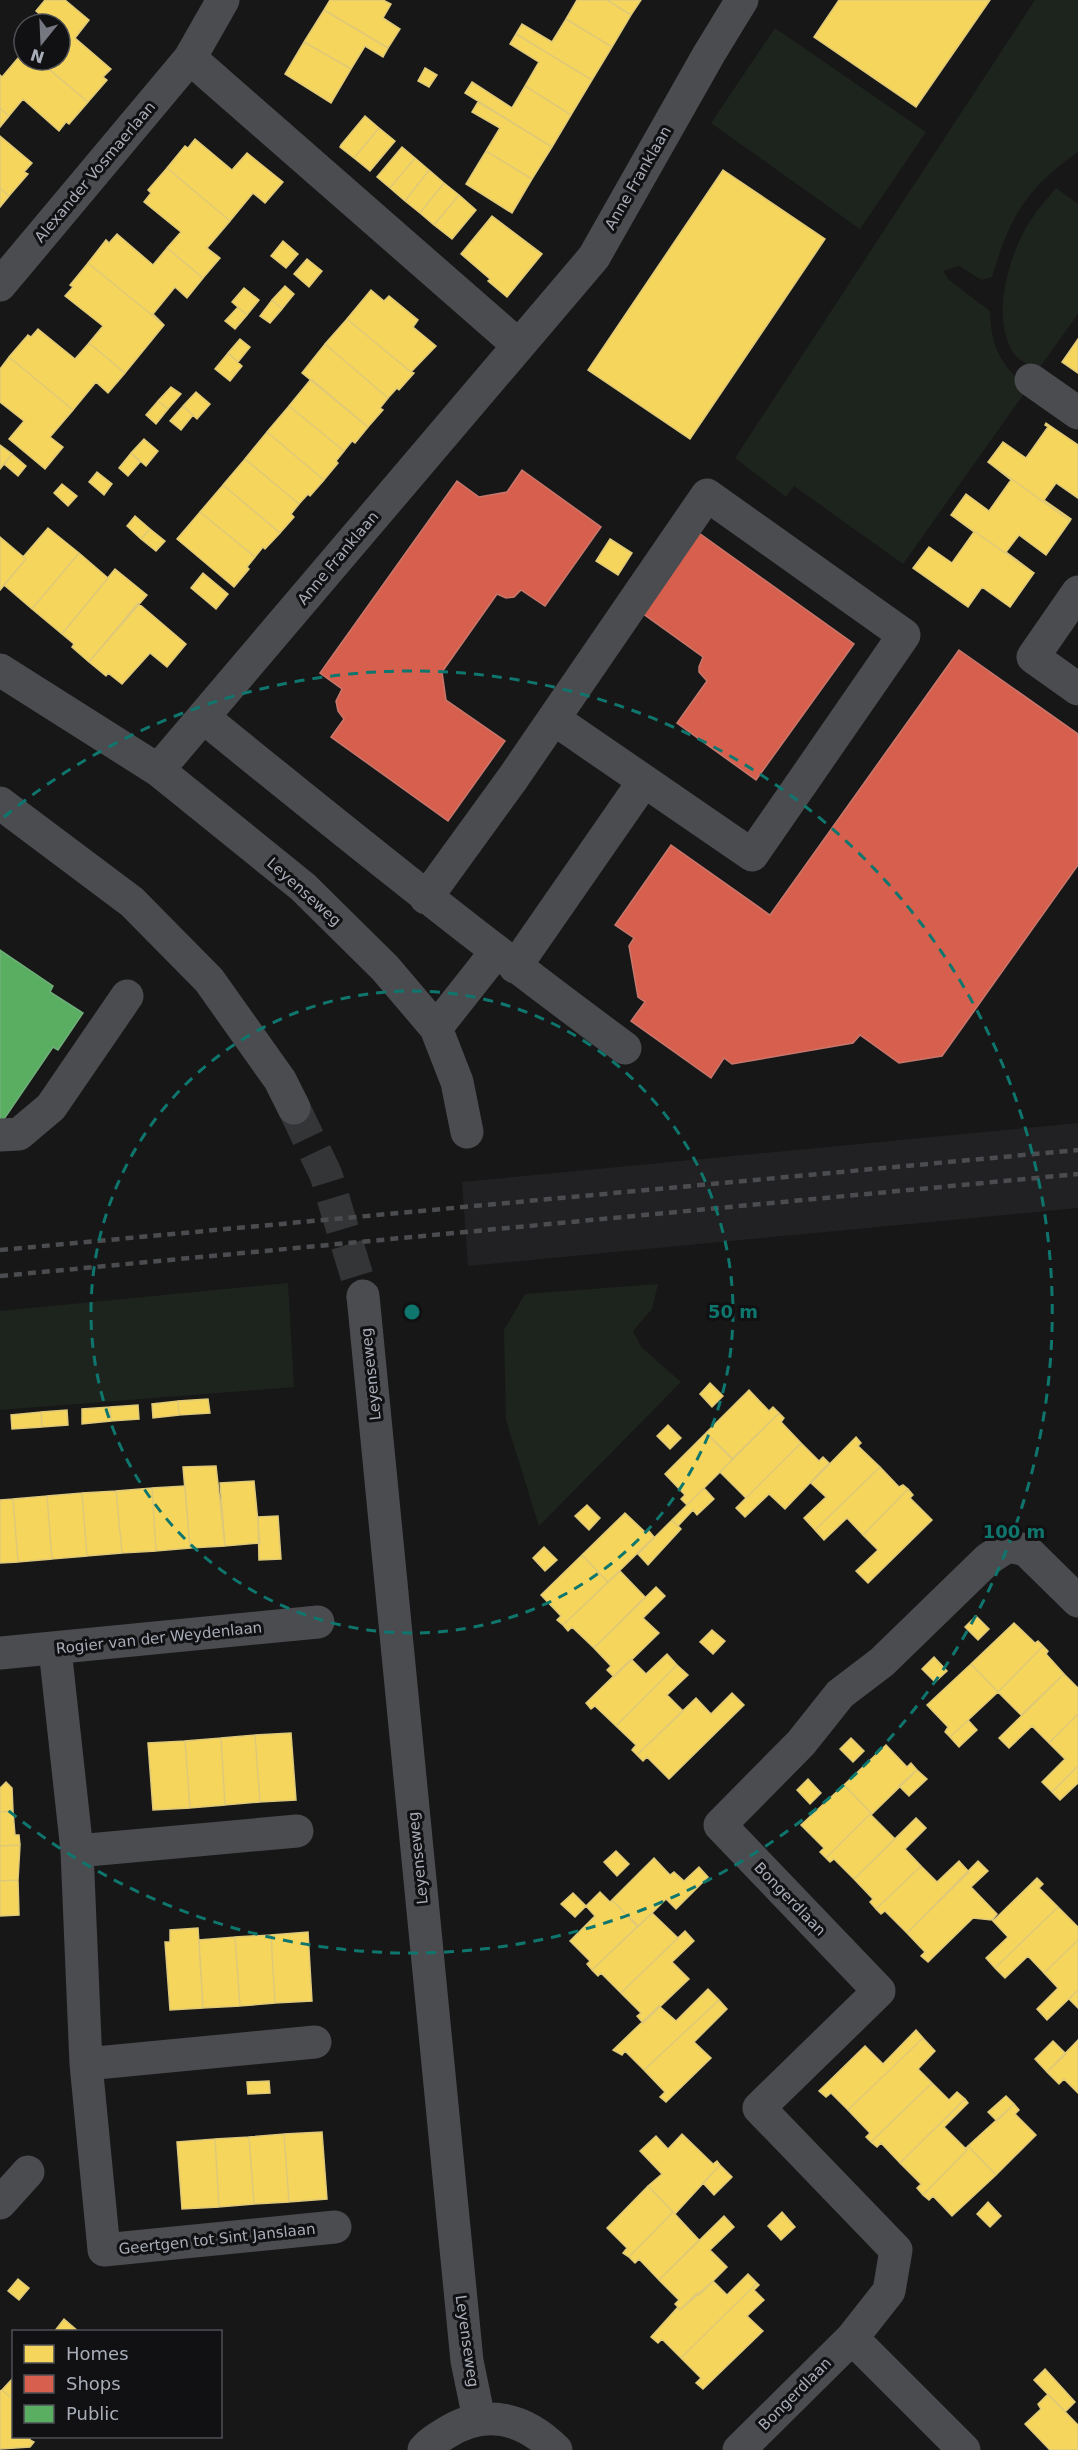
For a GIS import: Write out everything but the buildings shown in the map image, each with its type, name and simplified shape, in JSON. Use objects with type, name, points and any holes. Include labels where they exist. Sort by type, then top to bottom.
[{"type":"street","points":[[223,0],[190,58],[518,345]]},
{"type":"street","name":"Anne Franklaan","points":[[158,770],[594,257],[703,64],[742,0]]},
{"type":"street","name":"Alexander Vosmaerlaan","points":[[0,285],[190,58]]},
{"type":"street","points":[[1031,380],[1078,413]]},
{"type":"street","points":[[426,898],[554,719],[707,495],[904,635],[752,855],[554,719]]},
{"type":"street","points":[[1078,592],[1033,657],[1078,689]]},
{"type":"street","points":[[0,670],[158,770]]},
{"type":"street","points":[[203,717],[505,960],[625,1048]]},
{"type":"street","name":"Leyenseweg","points":[[158,770],[303,887],[385,968],[436,1028],[457,1082],[467,1132]]},
{"type":"street","points":[[436,1028],[505,960],[645,780]]},
{"type":"street","points":[[0,803],[132,902],[209,980],[274,1071],[294,1108]]},
{"type":"street","points":[[0,1135],[19,1134],[51,1107],[127,996]]},
{"type":"street","name":"Leyenseweg","points":[[363,1296],[467,2361],[479,2419]]},
{"type":"street","name":"Bongerdlaan","points":[[739,2450],[852,2338],[890,2291],[896,2250],[759,2108],[879,1991],[720,1825],[801,1743],[840,1694],[882,1662],[988,1559],[1008,1546],[1026,1550],[1078,1601]]},
{"type":"street","name":"Rogier van der Weydenlaan","points":[[0,1653],[318,1623]]},
{"type":"street","name":"Geertgen tot Sint Janslaan","points":[[55,1649],[77,1851],[86,2064],[104,2250],[336,2227]]},
{"type":"street","points":[[77,1851],[297,1831]]},
{"type":"street","points":[[86,2064],[315,2042]]},
{"type":"street","points":[[0,2203],[28,2172]]},
{"type":"street","points":[[852,2338],[964,2450]]},
{"type":"street","points":[[424,2450],[430,2443],[461,2423],[479,2419],[501,2419],[527,2427],[540,2435],[556,2450]]},
{"type":"shaded area","points":[[1035,0],[1078,0],[1078,152],[1045,178],[1022,206],[1006,237],[992,277],[982,280],[959,266],[943,271],[949,280],[990,311],[995,346],[999,355],[1028,388],[903,564],[794,486],[786,497],[735,458]]},
{"type":"shaded area","points":[[775,28],[926,132],[860,229],[711,123]]},
{"type":"shaded area","points":[[1056,188],[1078,204],[1078,314],[1037,371],[1015,355],[1007,341],[1003,324],[1003,306],[1009,269],[1022,235]]},
{"type":"shaded area","points":[[1078,1123],[1078,1208],[468,1266],[462,1182]]},
{"type":"shaded area","points":[[288,1283],[294,1387],[0,1410],[0,1311]]},
{"type":"shaded area","points":[[658,1284],[652,1309],[633,1331],[641,1347],[681,1382],[539,1526],[506,1420],[504,1330],[525,1294]]},
{"type":"tunnel","points":[[294,1108],[326,1175],[363,1296]]},
{"type":"railway","points":[[0,1250],[1078,1150]]},
{"type":"railway","points":[[0,1276],[1078,1174]]}]
